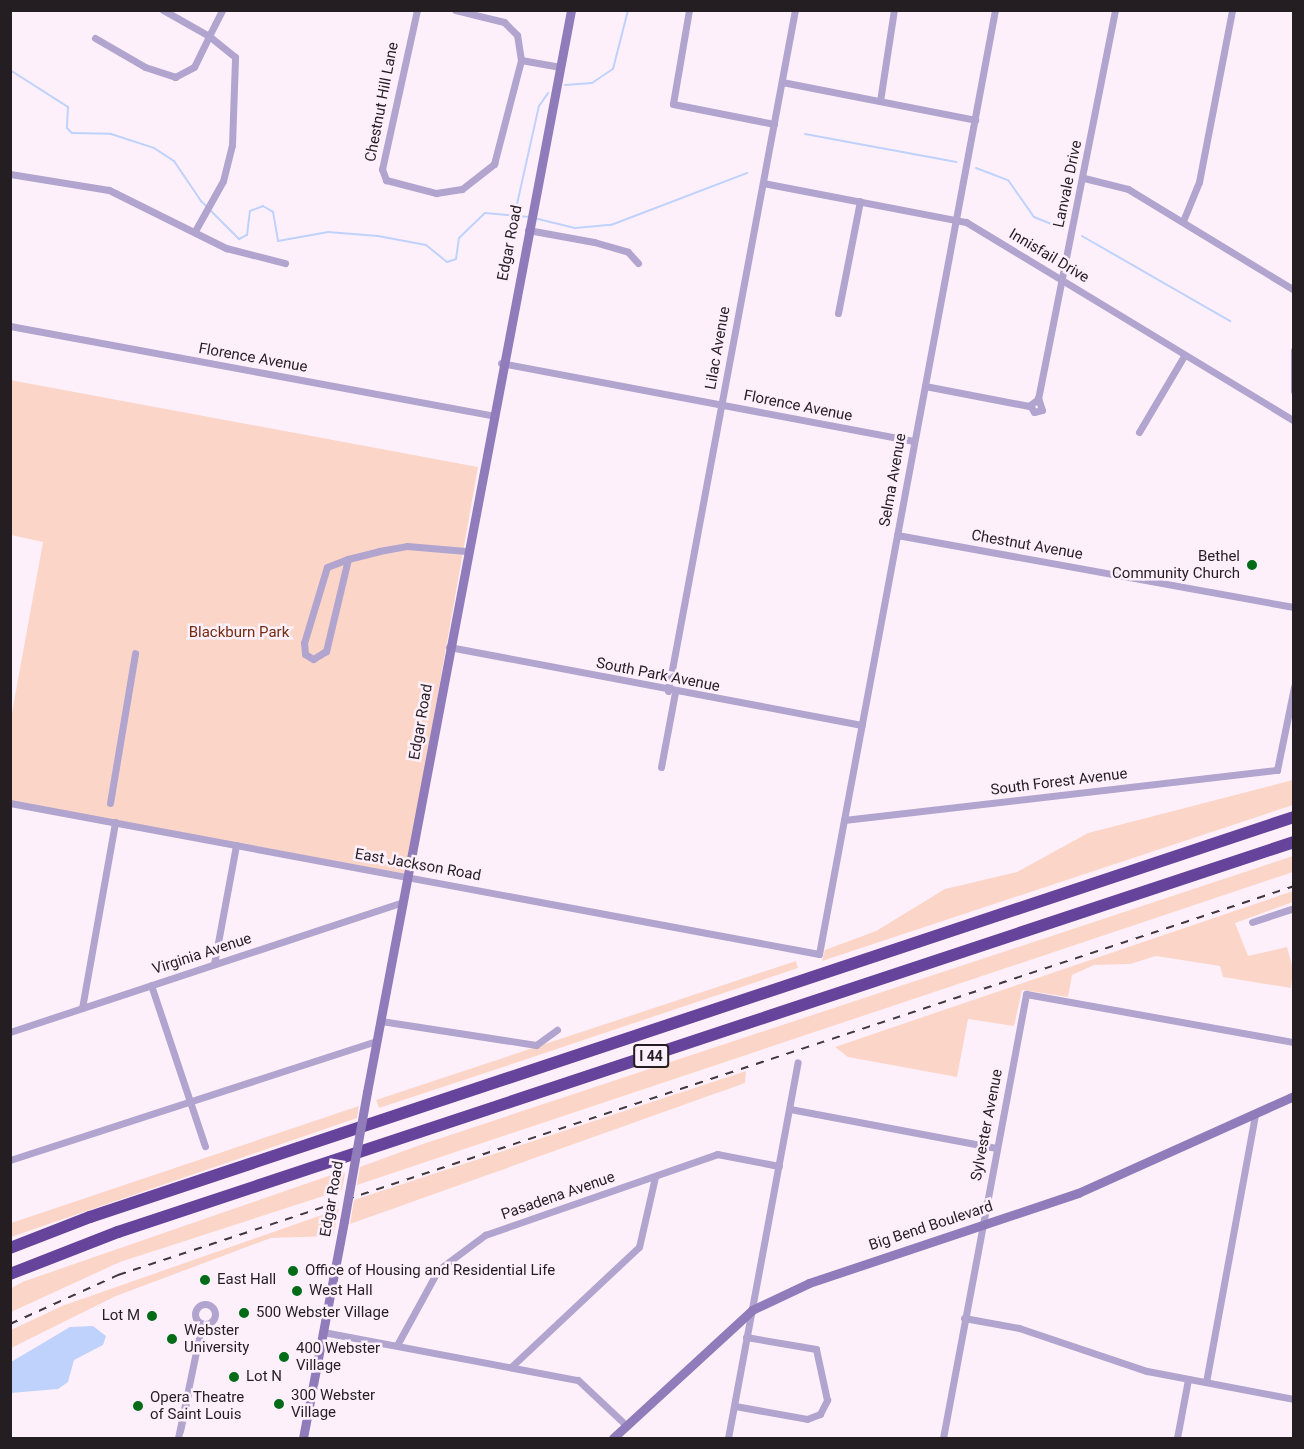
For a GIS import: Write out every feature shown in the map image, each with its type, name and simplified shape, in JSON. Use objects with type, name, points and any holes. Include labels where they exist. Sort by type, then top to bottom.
[{"type":"highway","name":"I 44","points":[[10,1248],[90,1217],[1293,817]]},
{"type":"highway","name":"I 44","points":[[10,1274],[139,1225],[1293,842]]},
{"type":"street","points":[[163,10],[230,48],[236,64],[229,165],[195,231]]},
{"type":"street","points":[[95,38],[144,67],[175,76],[194,67],[222,10]]},
{"type":"street","name":"Chestnut Hill Lane","points":[[417,10],[410,14],[382,169],[386,180],[450,193],[483,176],[501,151],[521,60],[518,35],[504,22],[455,10]]},
{"type":"street","name":"Edgar Road","points":[[303,1438],[491,415],[571,10]]},
{"type":"street","points":[[689,10],[673,104],[774,123]]},
{"type":"street","name":"Lilac Avenue","points":[[661,767],[671,692],[795,10]]},
{"type":"street","points":[[880,101],[894,10]]},
{"type":"street","name":"Selma Avenue","points":[[819,954],[995,10]]},
{"type":"street","name":"Lanvale Drive","points":[[925,386],[1035,402],[1084,178],[1115,10]]},
{"type":"street","points":[[1183,221],[1199,182],[1232,10]]},
{"type":"street","points":[[521,60],[560,67]]},
{"type":"street","points":[[782,82],[975,120]]},
{"type":"street","points":[[10,174],[109,190],[195,231],[226,249],[285,262]]},
{"type":"street","points":[[1084,178],[1128,189],[1293,290]]},
{"type":"street","name":"Innisfail Drive","points":[[763,183],[956,219],[1062,279],[1293,421]]},
{"type":"street","points":[[838,313],[860,201]]},
{"type":"street","points":[[529,222],[628,252],[638,263]]},
{"type":"street","name":"Florence Avenue","points":[[10,326],[491,415]]},
{"type":"street","points":[[1293,350],[1293,391]]},
{"type":"street","points":[[1139,432],[1184,356]]},
{"type":"street","name":"Florence Avenue","points":[[501,363],[914,441]]},
{"type":"street","name":"Chestnut Avenue","points":[[897,534],[1293,607]]},
{"type":"street","points":[[348,559],[326,651],[313,659],[305,654],[304,643],[327,567],[348,559],[407,546],[466,551]]},
{"type":"street","name":"South Park Avenue","points":[[449,647],[671,692],[862,725]]},
{"type":"street","points":[[110,803],[135,653]]},
{"type":"street","name":"South Forest Avenue","points":[[844,820],[1277,770],[1293,687]]},
{"type":"street","name":"East Jackson Road","points":[[10,803],[819,954]]},
{"type":"street","points":[[82,1008],[115,822]]},
{"type":"street","points":[[214,964],[236,845]]},
{"type":"street","name":"Virginia Avenue","points":[[10,1032],[403,902]]},
{"type":"street","points":[[1252,922],[1293,908]]},
{"type":"street","points":[[151,985],[205,1146]]},
{"type":"street","name":"Sylvester Avenue","points":[[943,1438],[1026,994],[1293,1042]]},
{"type":"street","points":[[381,1021],[531,1044],[547,1042],[556,1030]]},
{"type":"street","points":[[10,1160],[377,1041]]},
{"type":"street","points":[[728,1438],[798,1062]]},
{"type":"street","name":"Big Bend Boulevard","points":[[613,1438],[752,1310],[809,1283],[1078,1193],[1293,1096]]},
{"type":"street","points":[[790,1109],[996,1148]]},
{"type":"street","points":[[1206,1382],[1255,1114]]},
{"type":"street","name":"Pasadena Avenue","points":[[397,1345],[427,1284],[467,1244],[717,1154],[779,1166]]},
{"type":"street","points":[[511,1367],[639,1247],[655,1177]]},
{"type":"street","points":[[964,1318],[1019,1328],[1119,1364],[1293,1399]]},
{"type":"street","points":[[179,1435],[202,1323]]},
{"type":"street","points":[[323,1332],[585,1383],[626,1425]]},
{"type":"street","points":[[735,1406],[807,1419],[826,1406],[826,1382],[816,1349],[746,1337]]},
{"type":"street","points":[[1177,1438],[1188,1378]]},
{"type":"green space","name":"Blackburn Park","points":[[10,380],[478,467],[406,874],[11,801],[11,718],[43,542],[11,535]]},
{"type":"green space","points":[[1293,780],[1293,805],[822,961],[825,950],[876,931],[945,889],[1017,872],[1088,833]]},
{"type":"green space","points":[[1293,856],[1293,872],[357,1185],[360,1167],[420,1145]]},
{"type":"green space","points":[[1293,891],[1293,902],[1235,923],[1248,956],[1287,947],[1293,969],[1291,988],[1223,977],[1220,966],[1156,956],[1130,964],[1094,965],[1072,975],[1068,997],[1022,990],[1014,1026],[968,1019],[957,1077],[848,1057],[835,1047]]},
{"type":"green space","points":[[796,961],[798,968],[518,1062],[379,1108],[376,1100]]},
{"type":"green space","points":[[746,1071],[745,1083],[350,1224],[354,1200]]},
{"type":"green space","points":[[359,1106],[357,1118],[11,1237],[11,1223]]},
{"type":"green space","points":[[340,1172],[345,1173],[342,1190],[120,1262],[11,1312],[11,1288],[25,1281]]},
{"type":"green space","points":[[339,1209],[333,1236],[271,1238],[116,1296],[11,1348],[11,1330],[62,1306]]},
{"type":"water","points":[[93,1326],[106,1336],[103,1345],[74,1360],[68,1382],[58,1389],[11,1393],[11,1362],[70,1327]]},
{"type":"waterway","points":[[565,85],[592,83],[613,69],[628,10]]},
{"type":"waterway","points":[[10,70],[68,107],[67,128],[72,133],[111,134],[154,148],[174,161],[201,201],[239,239],[247,235],[250,211],[263,206],[273,212],[278,241],[328,232],[378,236],[426,245],[447,262],[456,259],[459,238],[485,213],[529,217]]},
{"type":"waterway","points":[[515,213],[539,106],[548,93]]},
{"type":"waterway","points":[[805,134],[956,162]]},
{"type":"waterway","points":[[976,168],[1008,180],[1034,217],[1064,229]]},
{"type":"waterway","points":[[534,218],[575,228],[611,225],[747,173]]},
{"type":"waterway","points":[[1082,236],[1230,321]]},
{"type":"railway","points":[[10,1324],[118,1275],[1294,886]]},
{"type":"place","name":"Bethel Community Church","points":[[1252,565]]},
{"type":"place","name":"Office of Housing and Residential Life","points":[[293,1271]]},
{"type":"place","name":"East Hall","points":[[205,1280]]},
{"type":"place","name":"West Hall","points":[[297,1291]]},
{"type":"place","name":"500 Webster Village","points":[[244,1313]]},
{"type":"place","name":"Lot M","points":[[152,1316]]},
{"type":"place","name":"Webster University","points":[[172,1339]]},
{"type":"place","name":"400 Webster Village","points":[[284,1357]]},
{"type":"place","name":"Lot N","points":[[234,1377]]},
{"type":"place","name":"300 Webster Village","points":[[279,1404]]},
{"type":"place","name":"Opera Theatre of Saint Louis","points":[[138,1406]]}]
